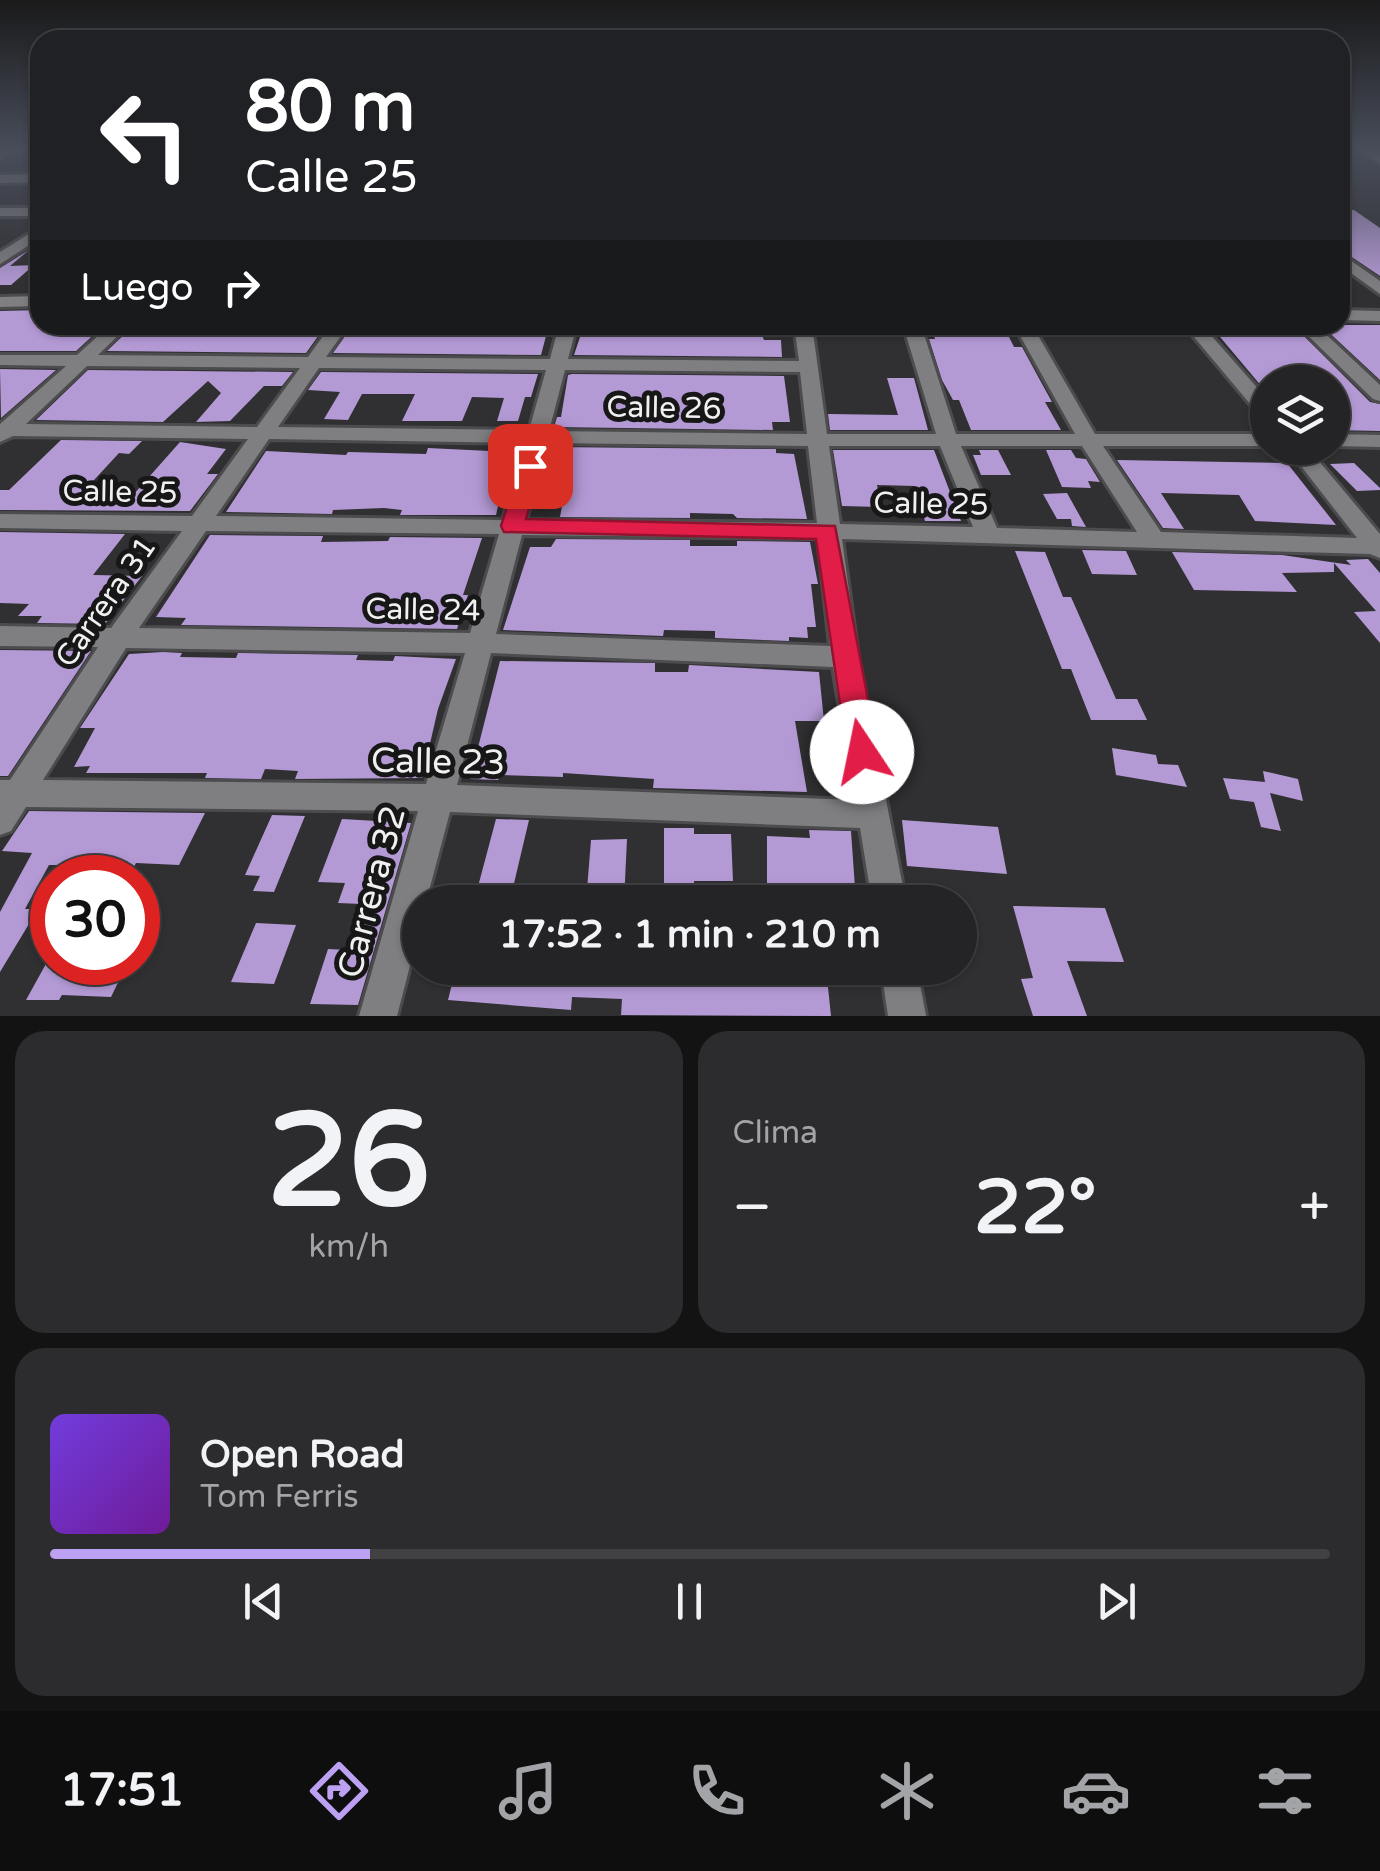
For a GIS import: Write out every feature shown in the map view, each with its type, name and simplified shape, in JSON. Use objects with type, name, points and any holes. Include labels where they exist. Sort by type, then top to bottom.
[{"type":"street","points":[[0,212],[30,212]]},
{"type":"street","points":[[3,255],[30,237]]},
{"type":"street","points":[[3,255],[30,253]]},
{"type":"street","points":[[1350,266],[1380,289]]},
{"type":"street","points":[[0,302],[30,302]]},
{"type":"street","points":[[1350,315],[1380,316]]},
{"type":"street","points":[[3,433],[109,335]]},
{"type":"street","name":"Carrera 31","points":[[0,822],[9,794],[333,335]]},
{"type":"street","name":"Carrera 32","points":[[378,1016],[565,335]]},
{"type":"street","points":[[804,335],[826,531],[886,885]]},
{"type":"street","points":[[915,335],[948,441],[988,535]]},
{"type":"street","points":[[1030,335],[1089,442],[1153,538]]},
{"type":"street","points":[[1202,335],[1250,391]]},
{"type":"street","points":[[1317,335],[1380,395]]},
{"type":"street","points":[[0,360],[558,362],[806,368]]},
{"type":"street","name":"Calle 26","points":[[3,433],[1250,440]]},
{"type":"street","points":[[1350,440],[1380,441]]},
{"type":"street","points":[[1311,465],[1379,547]]},
{"type":"street","name":"Calle 25","points":[[0,520],[826,531],[1379,547]]},
{"type":"street","name":"Calle 24","points":[[0,636],[480,644],[845,657]]},
{"type":"street","name":"Calle 23","points":[[9,794],[436,798],[874,815]]},
{"type":"street","points":[[902,985],[907,1016]]},
{"type":"building","points":[[1350,210],[1380,228],[1380,276],[1350,256]]},
{"type":"building","points":[[29,250],[10,266],[30,265],[11,285],[0,285],[0,268]]},
{"type":"building","points":[[30,310],[30,335],[93,335],[76,351],[0,351],[0,311]]},
{"type":"building","points":[[1350,325],[1380,325],[1380,380],[1332,335],[1350,335]]},
{"type":"building","points":[[124,335],[319,335],[306,353],[107,351]]},
{"type":"building","points":[[346,335],[546,336],[541,355],[333,353]]},
{"type":"building","points":[[581,335],[762,335],[764,340],[781,340],[782,357],[574,355]]},
{"type":"building","points":[[934,335],[1008,335],[1014,347],[1022,347],[1052,402],[1045,402],[1061,430],[971,430],[959,400],[953,400],[942,380],[929,339],[935,339]]},
{"type":"building","points":[[1218,335],[1303,335],[1333,365],[1250,365],[1250,373]]},
{"type":"building","points":[[0,369],[56,370],[1,418]]},
{"type":"building","points":[[88,370],[293,372],[282,386],[264,386],[230,421],[196,422],[221,393],[208,381],[163,422],[36,420]]},
{"type":"building","points":[[321,372],[538,374],[518,421],[497,421],[504,398],[472,397],[462,421],[402,421],[415,394],[362,394],[348,420],[324,419],[340,392],[308,390]]},
{"type":"building","points":[[568,375],[784,376],[790,422],[772,422],[773,430],[554,427],[557,417],[561,417]]},
{"type":"building","points":[[887,378],[914,378],[928,430],[830,430],[828,414],[898,415]]},
{"type":"building","points":[[1350,382],[1370,402],[1380,404],[1380,431],[1350,430]]},
{"type":"building","points":[[61,440],[142,441],[129,454],[119,453],[83,492],[133,495],[180,442],[226,449],[207,474],[218,474],[190,511],[0,510],[0,490],[9,490]]},
{"type":"building","points":[[549,447],[776,449],[776,453],[794,454],[807,519],[690,513],[690,518],[560,517],[562,506],[533,506]]},
{"type":"building","points":[[428,448],[510,452],[496,515],[400,515],[402,510],[384,508],[333,510],[332,514],[226,512],[266,451],[426,454]]},
{"type":"building","points":[[833,450],[934,450],[961,521],[925,521],[915,486],[877,485],[881,507],[842,506]]},
{"type":"building","points":[[979,450],[998,450],[1011,475],[981,475],[973,455],[981,455]]},
{"type":"building","points":[[1046,450],[1071,450],[1076,458],[1086,459],[1100,482],[1088,481],[1091,488],[1062,487]]},
{"type":"building","points":[[1117,460],[1289,465],[1336,525],[1255,521],[1239,495],[1161,493],[1184,529],[1163,528]]},
{"type":"building","points":[[1350,463],[1380,490],[1357,491],[1331,465]]},
{"type":"building","points":[[1067,493],[1086,527],[1072,526],[1071,519],[1057,519],[1043,494]]},
{"type":"building","points":[[0,532],[125,534],[93,575],[142,576],[105,624],[37,623],[42,616],[18,616],[29,604],[0,603]]},
{"type":"building","points":[[210,535],[323,536],[321,542],[388,541],[390,537],[482,538],[463,595],[468,595],[457,629],[181,625],[186,618],[156,617]]},
{"type":"building","points":[[556,539],[690,540],[690,546],[737,546],[737,541],[810,542],[818,584],[811,584],[816,627],[807,627],[808,638],[789,637],[789,641],[715,638],[715,631],[664,630],[663,636],[503,630],[530,547],[551,547]]},
{"type":"building","points":[[1082,550],[1126,551],[1137,575],[1092,574]]},
{"type":"building","points":[[1015,551],[1045,552],[1063,597],[1071,597],[1116,699],[1137,699],[1147,720],[1091,720],[1071,669],[1062,669]]},
{"type":"building","points":[[1172,552],[1282,555],[1351,565],[1346,560],[1368,559],[1380,573],[1380,643],[1354,612],[1376,611],[1334,563],[1334,572],[1282,573],[1297,592],[1194,590]]},
{"type":"building","points":[[0,650],[91,651],[8,776],[0,776]]},
{"type":"building","points":[[182,653],[180,657],[236,658],[238,653],[358,655],[356,660],[393,661],[395,656],[456,659],[438,709],[422,778],[295,779],[298,771],[265,769],[261,779],[205,778],[207,773],[86,773],[90,766],[74,767],[95,728],[80,728],[129,654]]},
{"type":"building","points":[[500,661],[655,663],[655,672],[688,672],[689,665],[819,672],[824,721],[795,721],[807,792],[653,788],[654,779],[563,773],[563,777],[499,775],[498,780],[470,779]]},
{"type":"building","points":[[1112,748],[1156,755],[1158,764],[1178,765],[1187,787],[1116,775]]},
{"type":"building","points":[[1263,771],[1298,779],[1303,801],[1270,793],[1281,831],[1261,827],[1254,802],[1230,799],[1223,778],[1265,782]]},
{"type":"building","points":[[29,811],[205,813],[179,865],[160,864],[160,855],[31,855],[2,851]]},
{"type":"building","points":[[272,815],[305,816],[274,892],[253,891],[260,876],[245,875]]},
{"type":"building","points":[[342,819],[411,823],[358,1005],[310,1004],[328,949],[347,950],[362,904],[338,903],[345,883],[318,882]]},
{"type":"building","points":[[496,819],[529,820],[514,885],[478,885]]},
{"type":"building","points":[[902,820],[998,827],[1007,874],[907,866]]},
{"type":"building","points":[[664,828],[694,828],[694,834],[731,834],[733,881],[664,885]]},
{"type":"building","points":[[809,830],[851,831],[855,885],[767,885],[767,836],[810,838]]},
{"type":"building","points":[[627,839],[625,885],[587,885],[591,840]]},
{"type":"building","points":[[30,857],[30,900],[25,909],[30,909],[30,922],[0,972],[0,912]]},
{"type":"building","points":[[1013,906],[1105,908],[1124,962],[1067,961],[1087,1016],[1033,1016],[1021,979],[1033,978]]},
{"type":"building","points":[[256,923],[296,925],[274,984],[231,982]]},
{"type":"building","points":[[34,985],[117,985],[111,997],[62,995],[59,1000],[26,1000]]},
{"type":"building","points":[[452,985],[828,985],[831,1016],[621,1015],[622,999],[572,997],[571,1010],[448,1000]]},
{"type":"route","points":[[530,466],[512,526],[826,531],[862,752]]}]
